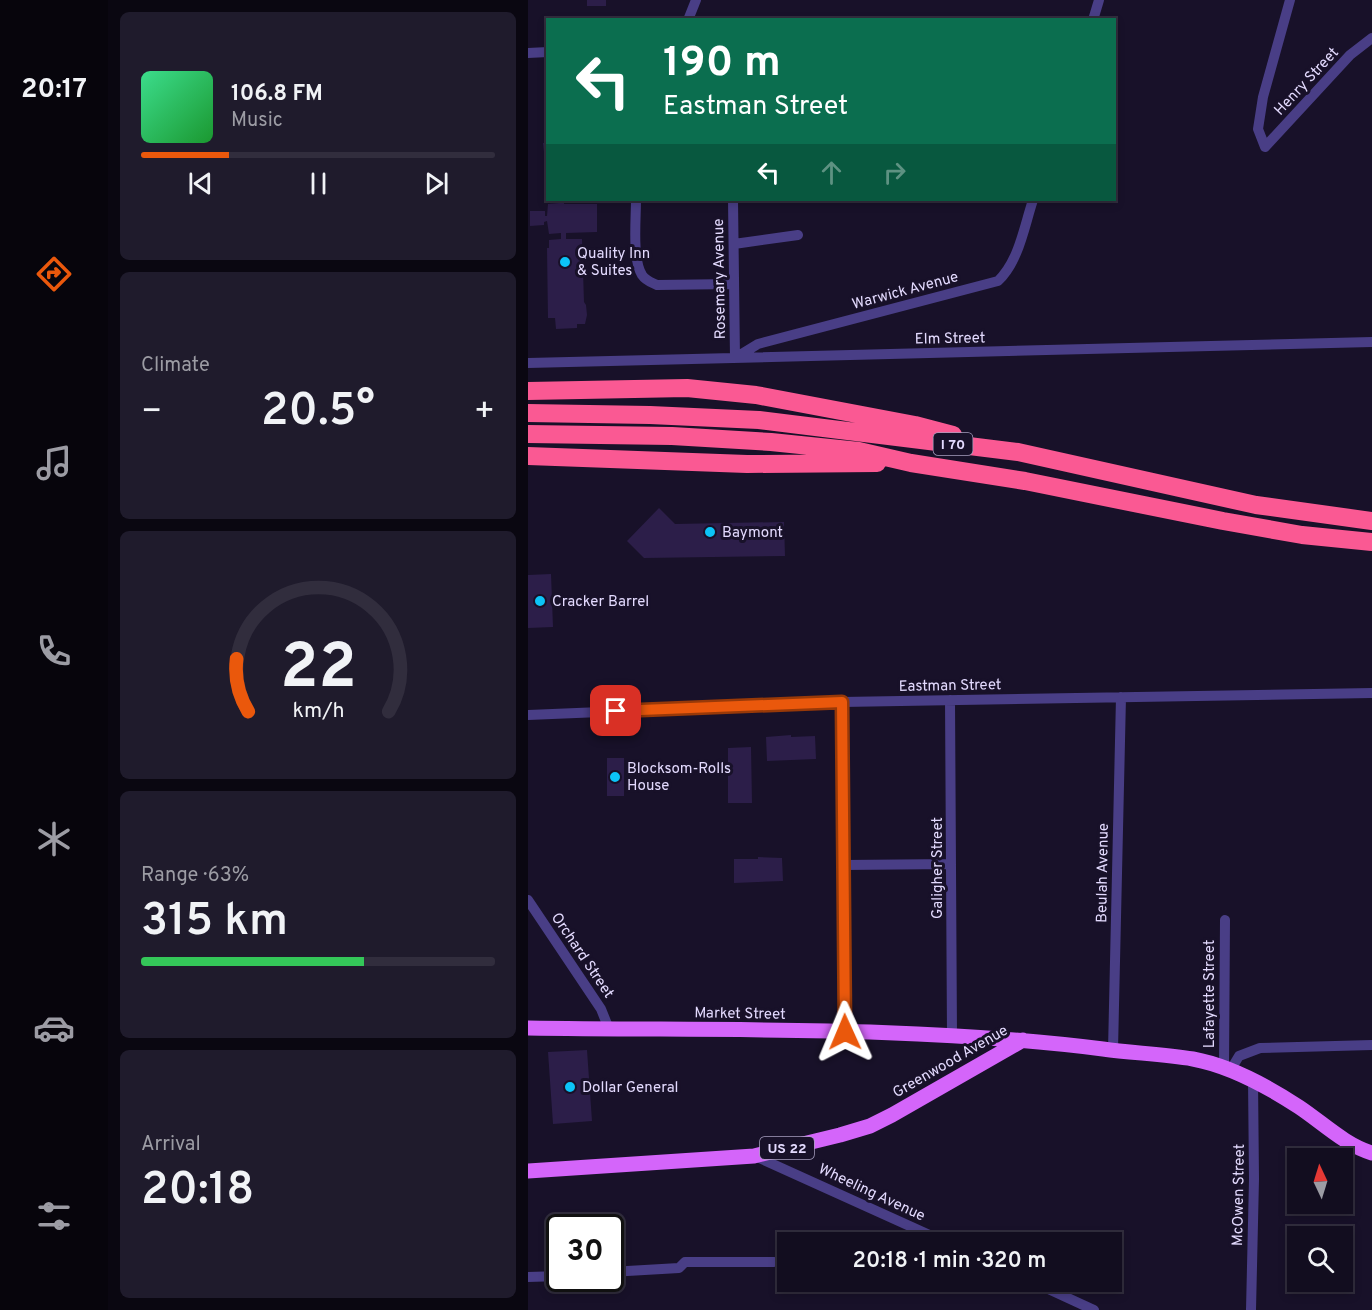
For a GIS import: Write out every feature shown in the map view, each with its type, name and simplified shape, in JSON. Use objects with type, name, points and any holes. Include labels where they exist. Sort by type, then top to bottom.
[{"type":"highway","points":[[528,391],[687,388],[756,394],[915,425],[1018,452]]},
{"type":"highway","name":"I 70","points":[[528,413],[759,420],[1018,452],[1256,505],[1372,521]]},
{"type":"highway","name":"I 70","points":[[528,434],[672,436],[771,442],[859,451],[912,463],[1025,481],[1302,535],[1372,542]]},
{"type":"highway","points":[[528,456],[747,464],[912,463]]},
{"type":"main road","name":"Market Street","points":[[528,1028],[845,1032],[1023,1040]]},
{"type":"main road","name":"Greenwood Avenue","points":[[528,1171],[754,1155],[870,1126],[1023,1040],[1194,1059],[1253,1080],[1300,1108],[1335,1133],[1372,1153]]},
{"type":"street","points":[[689,18],[696,0]]},
{"type":"street","points":[[1094,18],[1099,0]]},
{"type":"street","name":"Henry Street","points":[[1290,0],[1275,49],[1260,115],[1258,129],[1265,147],[1350,55],[1372,38]]},
{"type":"street","points":[[528,52],[546,52]]},
{"type":"street","points":[[636,201],[638,261],[641,273],[647,281],[657,285],[733,284]]},
{"type":"street","name":"Rosemary Avenue","points":[[733,201],[735,358]]},
{"type":"street","name":"Warwick Avenue","points":[[735,358],[758,344],[998,281],[1013,262],[1033,201]]},
{"type":"street","points":[[734,244],[798,235]]},
{"type":"street","name":"Elm Street","points":[[528,363],[1372,342]]},
{"type":"street","name":"Eastman Street","points":[[528,715],[842,702],[1372,693]]},
{"type":"street","name":"Beulah Avenue","points":[[1113,1050],[1121,697]]},
{"type":"street","name":"Galigher Street","points":[[950,700],[952,1036]]},
{"type":"street","points":[[842,702],[845,1032]]},
{"type":"street","points":[[844,865],[951,864]]},
{"type":"street","name":"Orchard Street","points":[[528,900],[601,1009],[609,1029]]},
{"type":"street","name":"Lafayette Street","points":[[1225,921],[1227,1070]]},
{"type":"street","points":[[1227,1070],[1239,1056],[1260,1048],[1372,1045]]},
{"type":"street","name":"McOwen Street","points":[[1251,1310],[1254,1179],[1253,1080]]},
{"type":"street","name":"Wheeling Avenue","points":[[754,1155],[923,1232]]},
{"type":"street","points":[[624,1271],[680,1268],[685,1262],[774,1262]]},
{"type":"street","points":[[528,1277],[546,1276]]},
{"type":"street","points":[[1054,1292],[1094,1310]]},
{"type":"building","points":[[587,0],[606,0],[606,6],[587,6]]},
{"type":"building","points":[[544,89],[546,89],[546,170],[543,143],[545,143]]},
{"type":"building","points":[[544,170],[546,170],[546,189],[545,189]]},
{"type":"building","name":"Quality Inn & Suites","points":[[564,201],[564,204],[597,204],[597,232],[566,233],[566,239],[582,239],[584,302],[587,315],[585,324],[577,324],[577,328],[556,329],[555,318],[548,318],[547,248],[549,248],[549,240],[561,239],[561,233],[549,234],[547,221],[544,225],[530,226],[530,211],[545,211],[545,216],[547,216],[548,204]]},
{"type":"building","name":"Baymont","points":[[659,508],[675,524],[784,522],[785,556],[644,558],[627,541]]},
{"type":"building","name":"Cracker Barrel","points":[[551,574],[553,627],[528,628],[528,575]]},
{"type":"building","points":[[791,735],[791,737],[815,736],[816,759],[767,761],[766,737]]},
{"type":"building","points":[[751,747],[752,803],[728,803],[728,748]]},
{"type":"building","name":"Blocksom-Rolls House","points":[[607,758],[624,758],[624,796],[607,796]]},
{"type":"building","points":[[758,857],[782,858],[783,881],[734,883],[734,859],[758,859]]},
{"type":"building","name":"Dollar General","points":[[587,1050],[592,1121],[553,1124],[548,1052]]},
{"type":"place","name":"Quality Inn & Suites","points":[[565,262]]},
{"type":"place","name":"Baymont","points":[[710,532]]},
{"type":"place","name":"Cracker Barrel","points":[[540,601]]},
{"type":"place","name":"Blocksom-Rolls House","points":[[615,777]]},
{"type":"place","name":"Dollar General","points":[[570,1087]]},
{"type":"route","points":[[616,711],[842,702],[845,1032]]}]
